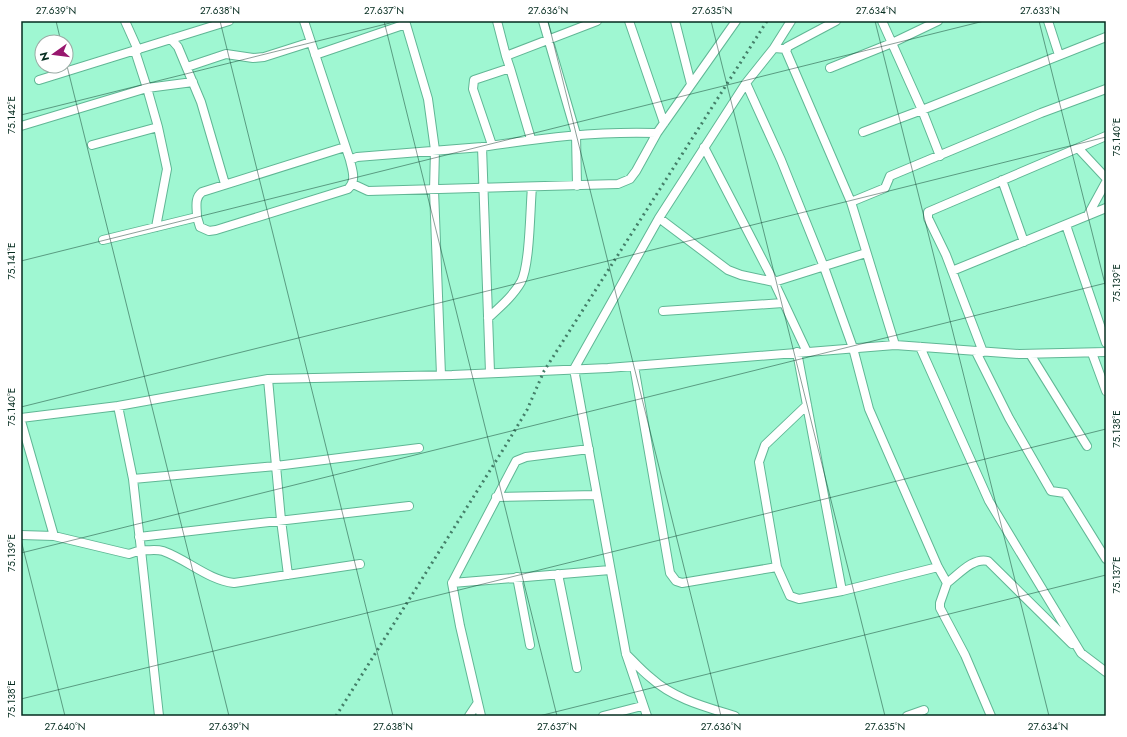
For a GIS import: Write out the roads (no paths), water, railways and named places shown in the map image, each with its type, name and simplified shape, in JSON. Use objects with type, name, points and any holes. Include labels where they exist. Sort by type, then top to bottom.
[{"type":"street","points":[[125,21],[136,50],[158,127],[168,169],[156,227]]},
{"type":"street","points":[[38,80],[229,21]]},
{"type":"street","points":[[304,21],[350,160],[353,184]]},
{"type":"street","points":[[496,21],[531,139]]},
{"type":"street","points":[[543,21],[576,134],[577,186]]},
{"type":"street","points":[[506,56],[597,21]]},
{"type":"street","points":[[630,21],[664,123]]},
{"type":"street","points":[[675,21],[691,84]]},
{"type":"street","points":[[353,184],[363,190],[368,191],[434,190],[618,184],[630,179],[636,171],[656,133],[736,21]]},
{"type":"street","points":[[647,716],[642,706],[626,654],[574,369],[659,218],[746,82],[774,48],[791,21]]},
{"type":"street","points":[[836,21],[787,46],[787,55],[851,202],[894,345]]},
{"type":"street","points":[[882,21],[922,110],[940,156]]},
{"type":"street","points":[[830,68],[938,21]]},
{"type":"street","points":[[1048,21],[1058,55]]},
{"type":"street","points":[[315,55],[406,22],[428,99],[435,150],[434,190],[441,375]]},
{"type":"street","points":[[863,132],[1106,37]]},
{"type":"street","points":[[171,39],[178,47],[201,102],[225,184]]},
{"type":"street","points":[[187,67],[226,54],[253,58],[264,57],[311,42]]},
{"type":"street","points":[[774,48],[787,49]]},
{"type":"street","points":[[492,145],[473,83],[474,80],[510,68]]},
{"type":"street","points":[[21,126],[147,88],[193,82]]},
{"type":"street","points":[[746,82],[781,160],[824,267],[853,348],[869,409],[938,567],[947,583]]},
{"type":"street","points":[[851,202],[885,188],[890,176],[1041,113],[1106,89]]},
{"type":"street","points":[[92,145],[158,127]]},
{"type":"street","points":[[350,160],[357,157],[492,145],[576,134],[613,132],[656,133]]},
{"type":"street","points":[[1105,556],[1065,493],[1051,491],[1009,418],[979,352],[952,271],[928,218],[928,212],[1106,136]]},
{"type":"street","points":[[482,146],[485,189],[490,372]]},
{"type":"street","points":[[704,146],[774,282],[807,352]]},
{"type":"street","points":[[345,147],[202,192],[198,196],[197,217],[200,227],[209,231],[216,230],[348,189],[353,184]]},
{"type":"street","points":[[1078,148],[1106,178]]},
{"type":"street","points":[[1002,180],[1024,242]]},
{"type":"street","points":[[1088,216],[1106,182]]},
{"type":"street","points":[[488,318],[514,292],[522,280],[528,252],[532,187]]},
{"type":"street","points":[[952,271],[1106,208]]},
{"type":"street","points":[[103,240],[197,217]]},
{"type":"street","points":[[659,218],[728,270],[742,275],[774,282],[866,253]]},
{"type":"street","points":[[1066,224],[1106,343]]},
{"type":"street","points":[[663,311],[783,303]]},
{"type":"street","points":[[54,536],[21,420],[118,406],[268,379],[441,375],[634,366],[894,345],[979,352],[1030,354],[1092,354],[1106,352]]},
{"type":"street","points":[[920,347],[989,501],[1081,653]]},
{"type":"street","points":[[797,352],[842,591]]},
{"type":"street","points":[[1030,354],[1087,446]]},
{"type":"street","points":[[1092,354],[1106,391]]},
{"type":"street","points":[[634,366],[670,573],[676,581],[682,583],[777,567]]},
{"type":"street","points":[[268,379],[281,520],[288,575]]},
{"type":"street","points":[[807,405],[765,446],[759,462],[777,567],[790,596],[799,599],[842,591],[938,567]]},
{"type":"street","points":[[118,406],[133,479],[159,716]]},
{"type":"street","points":[[133,479],[276,466],[419,448]]},
{"type":"street","points":[[481,716],[477,704],[452,583],[516,461],[526,457],[589,449]]},
{"type":"street","points":[[496,497],[597,495]]},
{"type":"street","points":[[139,537],[409,506]]},
{"type":"street","points":[[21,536],[54,536],[129,554],[141,550],[161,551],[225,582],[234,583],[360,564]]},
{"type":"street","points":[[991,716],[964,655],[940,608],[940,603],[947,583],[975,561],[982,559],[988,561],[1081,653],[1106,672]]},
{"type":"street","points":[[452,583],[610,570]]},
{"type":"street","points":[[558,574],[577,668]]},
{"type":"street","points":[[517,577],[530,645]]},
{"type":"street","points":[[626,654],[651,679],[665,688],[695,704],[735,716]]},
{"type":"street","points":[[470,716],[477,704]]},
{"type":"street","points":[[603,716],[642,706]]},
{"type":"street","points":[[908,716],[924,710]]},
{"type":"railway","points":[[336,716],[506,445],[527,410],[544,371],[767,21]]}]
